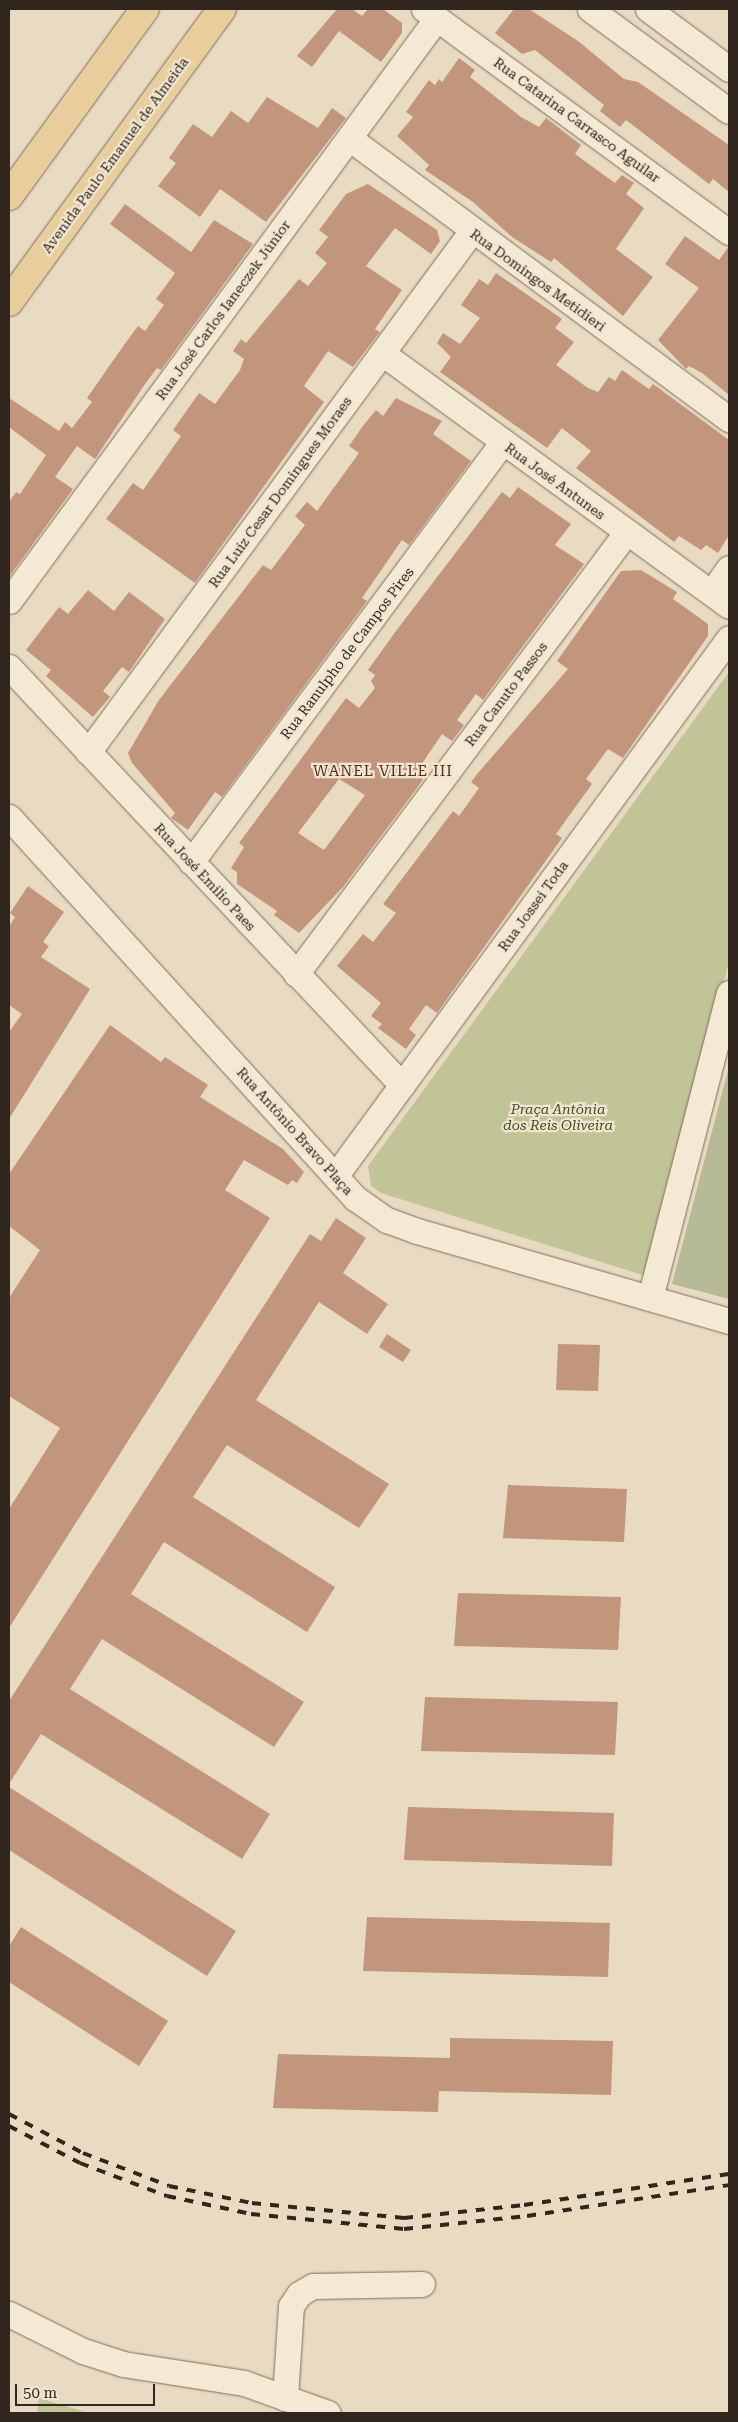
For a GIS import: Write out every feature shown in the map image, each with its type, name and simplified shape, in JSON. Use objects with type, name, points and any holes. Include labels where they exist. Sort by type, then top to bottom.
[{"type":"main road","points":[[9,196],[145,9]]},
{"type":"main road","name":"Avenida Paulo Emanuel de Almeida","points":[[9,302],[222,9]]},
{"type":"street","points":[[590,9],[729,111]]},
{"type":"street","points":[[648,9],[729,69]]},
{"type":"street","name":"Rua José Carlos Ianeczek Júnior","points":[[9,601],[349,138],[430,14]]},
{"type":"street","name":"Rua Catarina Carrasco Aguilar","points":[[430,14],[729,232]]},
{"type":"street","name":"Rua Domingos Metidieri","points":[[349,138],[471,232],[729,419]]},
{"type":"street","name":"Rua Luiz Cesar Domingues Moraes","points":[[88,752],[471,232]]},
{"type":"street","name":"Rua José Antunes","points":[[382,353],[502,443],[720,599]]},
{"type":"street","name":"Rua Ranulpho de Campos Pires","points":[[191,862],[502,443]]},
{"type":"street","name":"Rua Canuto Passos","points":[[296,974],[626,533]]},
{"type":"street","points":[[720,599],[729,568]]},
{"type":"street","name":"Rua Jossei Toda","points":[[336,1175],[729,638]]},
{"type":"street","name":"Rua José Emilio Paes","points":[[9,667],[402,1085]]},
{"type":"street","name":"Rua Antônio Bravo Plaça","points":[[9,816],[355,1198],[388,1220],[729,1321]]},
{"type":"street","points":[[650,1298],[729,992]]},
{"type":"street","points":[[285,2398],[291,2306],[299,2294],[313,2286],[422,2284]]},
{"type":"street","points":[[9,2314],[83,2351],[123,2364],[244,2384],[328,2413]]},
{"type":"green space","name":"Praça Antônia dos Reis Oliveira","points":[[729,672],[729,962],[646,1276],[381,1193],[371,1186],[368,1166]]},
{"type":"green space","points":[[729,1066],[729,1299],[672,1284]]},
{"type":"green space","points":[[39,2398],[89,2413],[37,2413]]},
{"type":"building","points":[[337,9],[352,9],[362,16],[368,9],[383,9],[402,23],[402,33],[381,62],[339,31],[312,67],[297,56]]},
{"type":"building","points":[[514,9],[529,9],[578,41],[624,79],[638,82],[729,145],[729,192],[713,179],[709,184],[626,120],[620,127],[600,111],[604,105],[535,50],[522,54],[495,33]]},
{"type":"building","points":[[459,58],[475,70],[470,77],[521,117],[539,127],[546,118],[581,145],[575,154],[615,183],[622,175],[634,183],[626,194],[644,208],[616,249],[653,277],[623,316],[554,258],[551,262],[512,237],[473,202],[425,170],[429,165],[397,136],[413,117],[406,112],[429,80],[435,85],[439,79],[442,82]]},
{"type":"building","points":[[267,97],[318,128],[332,108],[346,118],[266,222],[220,189],[200,217],[158,186],[176,163],[169,158],[193,124],[212,137],[231,111],[248,123]]},
{"type":"building","points":[[368,184],[437,230],[440,241],[431,254],[395,228],[366,266],[402,290],[375,329],[380,332],[353,367],[328,351],[304,386],[324,402],[195,583],[106,519],[133,483],[143,490],[181,436],[173,430],[199,393],[215,404],[240,370],[244,359],[233,351],[241,339],[246,343],[299,279],[308,286],[327,263],[315,253],[328,237],[319,230],[346,194]]},
{"type":"building","points":[[125,204],[191,252],[214,220],[253,244],[161,370],[157,368],[145,384],[95,459],[77,446],[55,477],[73,489],[9,577],[9,502],[16,492],[20,494],[46,455],[9,427],[9,398],[59,431],[65,422],[72,428],[92,402],[87,398],[138,326],[145,331],[164,305],[156,299],[175,273],[110,224]]},
{"type":"building","points":[[685,236],[719,260],[729,246],[729,395],[702,373],[689,366],[686,369],[658,340],[699,288],[665,264]]},
{"type":"building","points":[[496,273],[562,319],[555,328],[574,342],[556,365],[588,388],[598,392],[609,377],[615,381],[622,370],[649,389],[653,384],[729,440],[729,535],[718,553],[706,545],[701,550],[679,536],[674,542],[576,468],[591,451],[562,428],[547,448],[440,372],[451,357],[437,343],[443,333],[460,344],[480,318],[461,305],[479,279],[488,285]]},
{"type":"building","points":[[396,398],[442,421],[433,434],[471,461],[409,545],[402,540],[362,598],[367,601],[222,797],[215,792],[188,830],[171,818],[175,813],[132,763],[128,753],[159,700],[263,565],[271,570],[305,525],[295,516],[307,502],[317,511],[359,453],[349,446],[362,427],[376,410],[383,416]]},
{"type":"building","points":[[518,487],[571,524],[555,545],[584,564],[483,700],[476,694],[457,720],[464,725],[452,741],[442,734],[415,774],[423,779],[417,788],[343,887],[299,933],[274,915],[277,911],[237,884],[237,872],[231,868],[244,847],[239,843],[346,698],[359,708],[375,688],[371,681],[375,675],[368,670],[502,492],[510,498]],"holes":[[[339,779],[365,795],[324,850],[298,833]]]},
{"type":"building","points":[[641,570],[677,592],[673,599],[708,624],[708,636],[623,758],[608,749],[586,779],[592,784],[556,834],[562,838],[437,1013],[426,1005],[409,1029],[416,1035],[406,1049],[378,1028],[382,1024],[371,1016],[381,1003],[337,966],[363,934],[373,942],[396,913],[383,904],[453,811],[459,816],[479,788],[471,782],[478,773],[568,669],[557,661],[621,571]]},
{"type":"building","points":[[88,590],[114,611],[129,592],[165,619],[129,672],[122,667],[103,691],[110,697],[93,717],[46,676],[51,670],[26,650],[59,607],[68,614]]},
{"type":"building","points":[[28,886],[64,912],[43,942],[49,946],[41,957],[90,989],[9,1119],[9,1032],[22,1014],[9,1005],[9,927],[15,917],[10,913]]},
{"type":"building","points":[[110,1025],[161,1062],[165,1057],[208,1085],[200,1097],[283,1149],[304,1172],[297,1183],[292,1180],[288,1185],[244,1160],[225,1190],[270,1218],[9,1628],[9,1509],[60,1428],[9,1396],[9,1298],[40,1250],[9,1226],[9,1174]]},
{"type":"building","points":[[336,1218],[366,1238],[343,1273],[388,1304],[367,1334],[319,1302],[256,1400],[389,1484],[359,1528],[227,1445],[193,1497],[335,1587],[307,1632],[164,1542],[131,1594],[304,1702],[274,1747],[102,1639],[70,1689],[270,1814],[242,1859],[41,1734],[9,1784],[9,1701],[310,1234],[321,1241]]},
{"type":"building","points":[[387,1334],[411,1350],[403,1362],[379,1347]]},
{"type":"building","points":[[558,1344],[600,1345],[598,1391],[556,1390]]},
{"type":"building","points":[[508,1485],[627,1489],[624,1542],[503,1538]]},
{"type":"building","points":[[458,1593],[621,1597],[618,1650],[454,1646]]},
{"type":"building","points":[[425,1697],[618,1702],[615,1755],[421,1751]]},
{"type":"building","points":[[9,1787],[236,1931],[207,1976],[9,1850]]},
{"type":"building","points":[[408,1807],[614,1813],[612,1866],[404,1860]]},
{"type":"building","points":[[367,1917],[610,1923],[608,1977],[363,1971]]},
{"type":"building","points":[[21,1927],[168,2021],[139,2066],[9,1982],[9,1946]]},
{"type":"building","points":[[450,2038],[613,2041],[611,2095],[439,2091],[438,2112],[273,2108],[278,2054],[450,2058]]},
{"type":"railway","points":[[9,2114],[83,2153],[169,2186],[252,2203],[404,2218],[524,2205],[729,2174]]},
{"type":"railway","points":[[9,2126],[80,2163],[167,2196],[251,2214],[404,2229],[527,2216],[729,2185]]},
{"type":"district","name":"WANEL VILLE III","points":[[383,772]]}]
